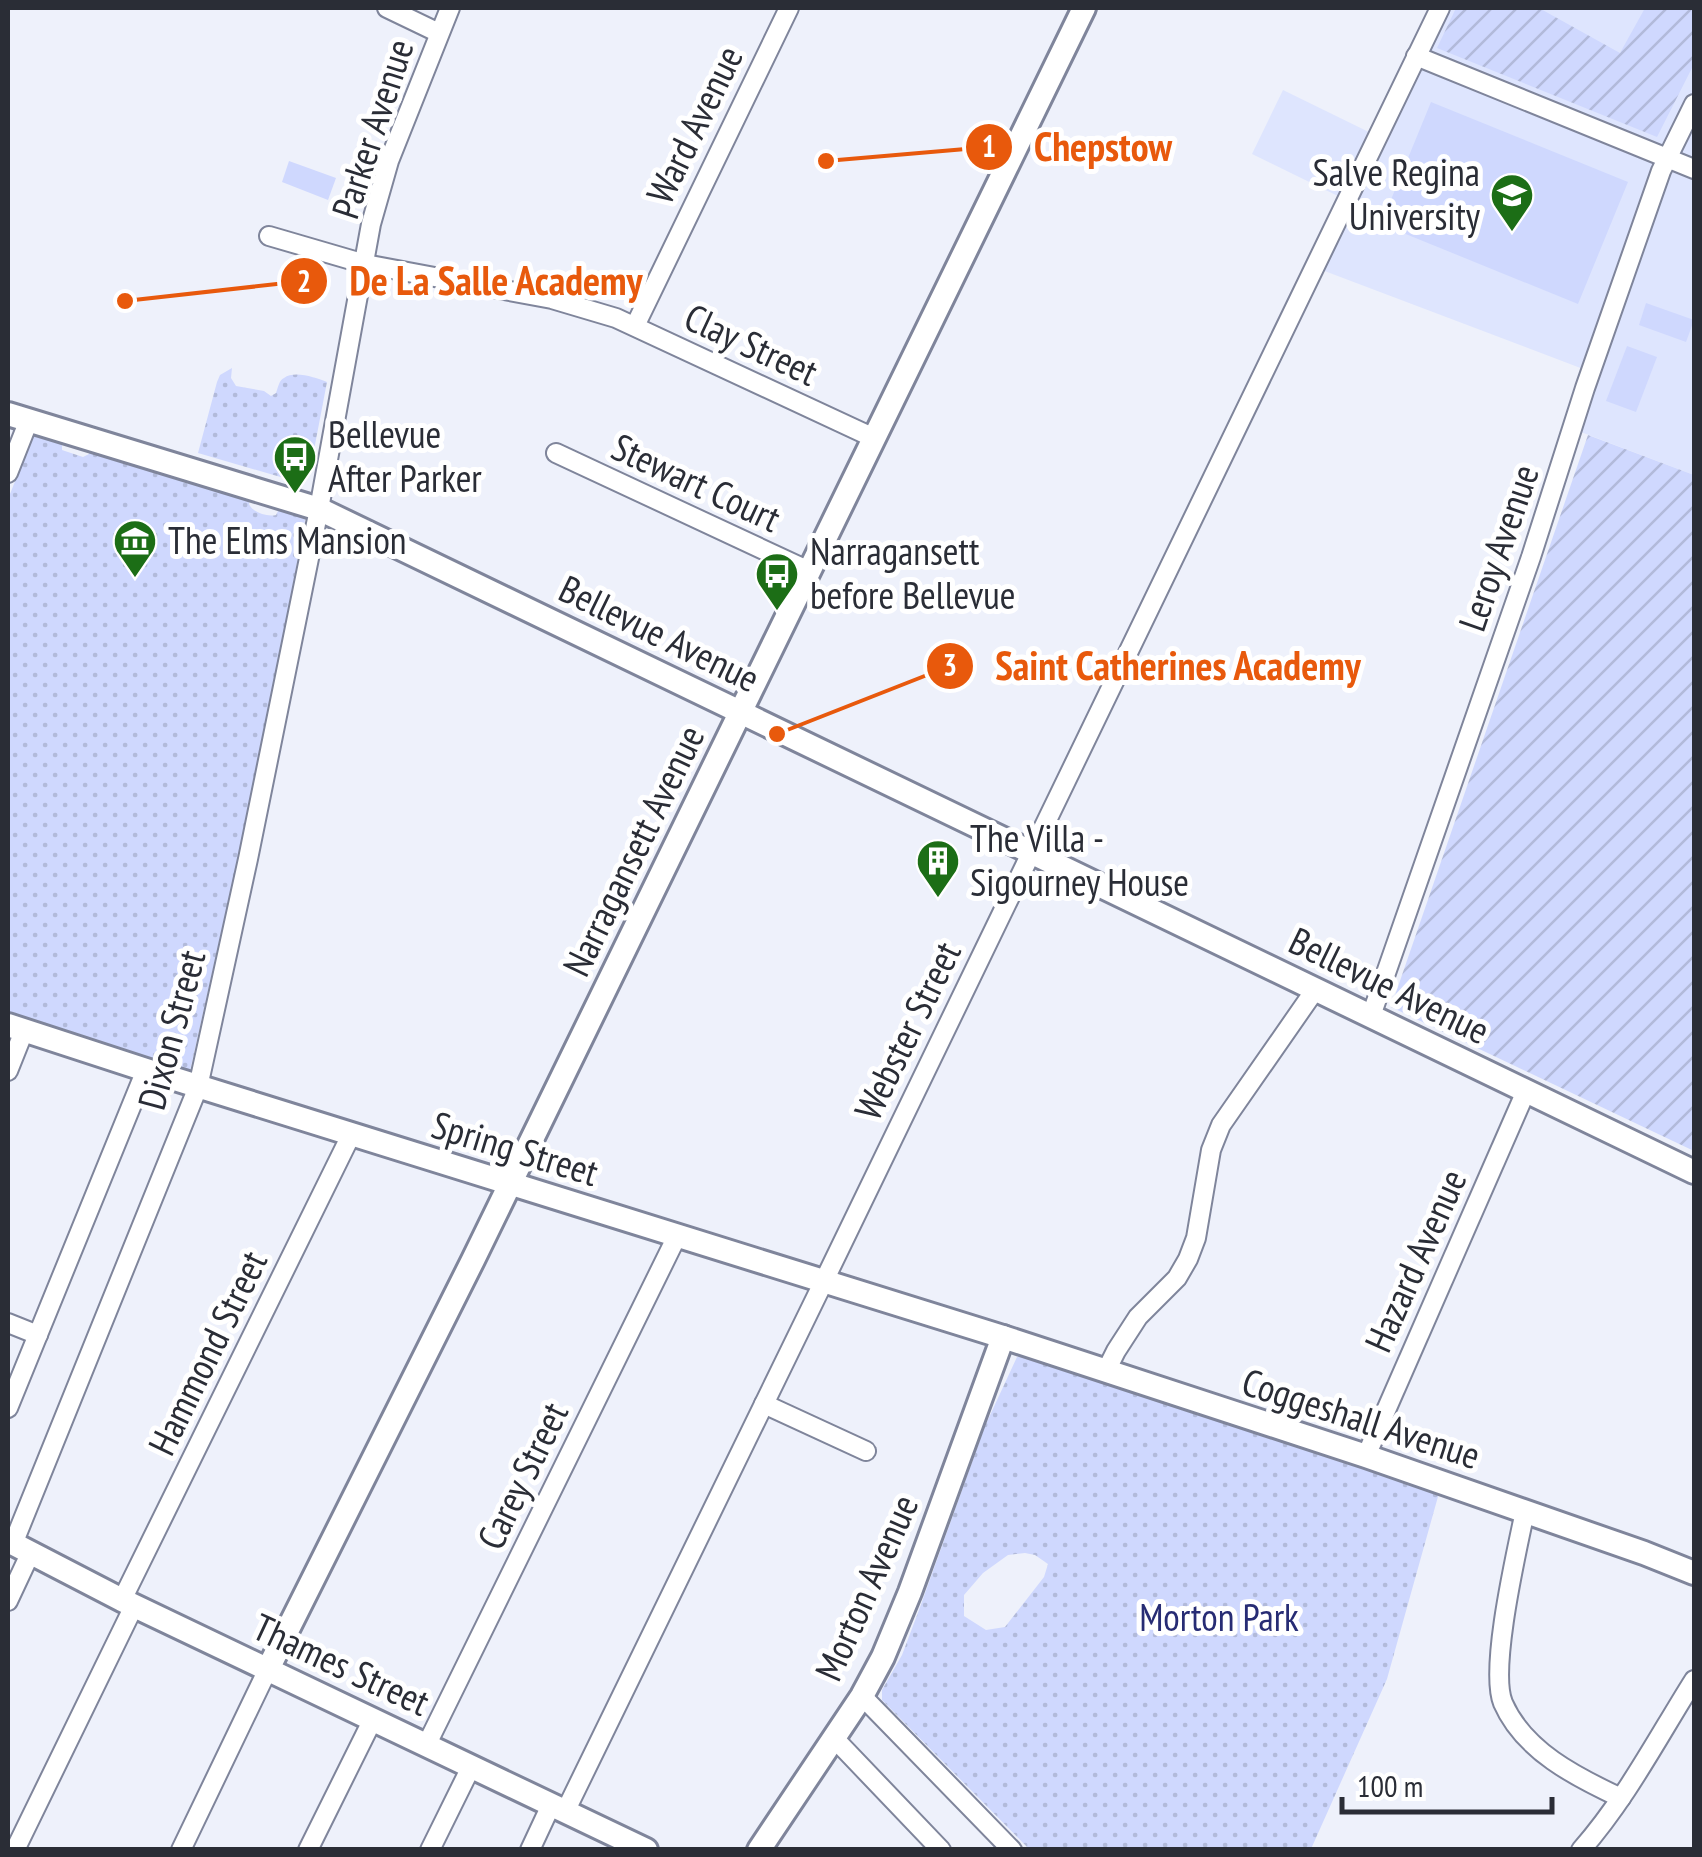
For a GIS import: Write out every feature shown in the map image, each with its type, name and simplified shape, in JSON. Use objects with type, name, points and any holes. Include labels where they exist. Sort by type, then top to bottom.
[{"type":"main road","name":"Narragansett Avenue","points":[[268,1669],[510,1184],[1084,8]]},
{"type":"main road","name":"Bellevue Avenue","points":[[18,417],[319,509],[1694,1172]]},
{"type":"main road","name":"Spring Street","points":[[16,1028],[1003,1337]]},
{"type":"main road","name":"Coggeshall Avenue","points":[[1003,1337],[1366,1456],[1694,1574]]},
{"type":"main road","name":"Morton Avenue","points":[[759,1850],[862,1696],[883,1657],[1003,1337]]},
{"type":"main road","name":"Thames Street","points":[[17,1546],[128,1603],[646,1850]]},
{"type":"street","points":[[387,8],[439,33]]},
{"type":"street","name":"Parker Avenue","points":[[319,509],[380,189],[450,8]]},
{"type":"street","name":"Ward Avenue","points":[[634,326],[789,8]]},
{"type":"street","name":"Webster Street","points":[[530,1850],[558,1808],[764,1404],[1440,8]]},
{"type":"street","points":[[1416,56],[1694,169]]},
{"type":"street","name":"Leroy Avenue","points":[[1371,1016],[1666,158],[1694,104]]},
{"type":"street","name":"Clay Street","points":[[269,236],[366,264],[552,299],[616,318],[874,438]]},
{"type":"street","points":[[8,473],[18,417]]},
{"type":"street","name":"Stewart Court","points":[[556,453],[809,571]]},
{"type":"street","name":"Dixon Street","points":[[8,1601],[17,1546],[198,1086],[319,509]]},
{"type":"street","points":[[1106,1371],[1138,1317],[1177,1278],[1188,1259],[1196,1238],[1210,1150],[1221,1125],[1315,990]]},
{"type":"street","points":[[8,1071],[16,1028]]},
{"type":"street","points":[[8,1408],[146,1070]]},
{"type":"street","name":"Hazard Avenue","points":[[1366,1456],[1526,1091]]},
{"type":"street","name":"Hammond Street","points":[[15,1850],[128,1603],[352,1135]]},
{"type":"street","name":"Carey Street","points":[[427,1744],[677,1236]]},
{"type":"street","points":[[8,1323],[38,1335]]},
{"type":"street","points":[[764,1404],[866,1451]]},
{"type":"street","points":[[1525,1511],[1500,1659],[1503,1703],[1540,1751],[1578,1778],[1621,1798]]},
{"type":"street","points":[[182,1850],[268,1669]]},
{"type":"street","points":[[1582,1850],[1621,1798],[1694,1680]]},
{"type":"street","points":[[862,1696],[1012,1850]]},
{"type":"street","points":[[308,1850],[373,1718]]},
{"type":"street","points":[[833,1737],[941,1850]]},
{"type":"street","points":[[430,1850],[471,1767]]},
{"type":"shaded area","name":"Salve Regina University","points":[[1440,8],[1694,8],[1694,475],[1573,429],[1591,372],[1314,267],[1346,200],[1252,154],[1283,90],[1377,136]]},
{"type":"green space","points":[[1456,8],[1539,8],[1620,53],[1645,8],[1694,8],[1694,64],[1657,137],[1437,48]]},
{"type":"green space","points":[[1431,102],[1628,182],[1578,304],[1381,224]]},
{"type":"green space","points":[[289,161],[336,178],[328,200],[282,182]]},
{"type":"green space","points":[[1646,303],[1694,320],[1686,342],[1639,325]]},
{"type":"green space","points":[[1627,346],[1657,357],[1636,412],[1606,401]]},
{"type":"green space","points":[[232,368],[231,378],[236,386],[271,396],[281,380],[289,376],[327,382],[309,476],[301,483],[198,453],[217,382],[220,375]]},
{"type":"green space","points":[[1588,435],[1694,475],[1694,1151],[1391,1007]]},
{"type":"green space","points":[[33,436],[62,443],[62,450],[83,457],[90,450],[250,500],[251,507],[261,514],[276,515],[279,509],[305,520],[260,760],[190,1071],[8,1012],[8,499]]},
{"type":"green space","name":"Morton Park","points":[[1025,1356],[1439,1493],[1387,1679],[1311,1849],[1029,1849],[882,1700],[882,1690],[902,1655],[985,1426],[1017,1357]],"holes":[[[1008,1555],[1035,1555],[1048,1564],[1044,1577],[1005,1627],[986,1630],[964,1616],[964,1595],[983,1573]]]},
{"type":"place","name":"Chepstow","points":[[826,161]]},
{"type":"place","name":"Salve Regina University","points":[[1512,233]]},
{"type":"place","name":"De La Salle Academy","points":[[125,301]]},
{"type":"place","name":"Bellevue After Parker","points":[[295,495]]},
{"type":"place","name":"The Elms Mansion","points":[[135,579]]},
{"type":"place","name":"Narragansett before Bellevue","points":[[777,612]]},
{"type":"place","name":"Saint Catherines Academy","points":[[777,734]]},
{"type":"place","name":"The Villa - Sigourney House","points":[[938,899]]}]
